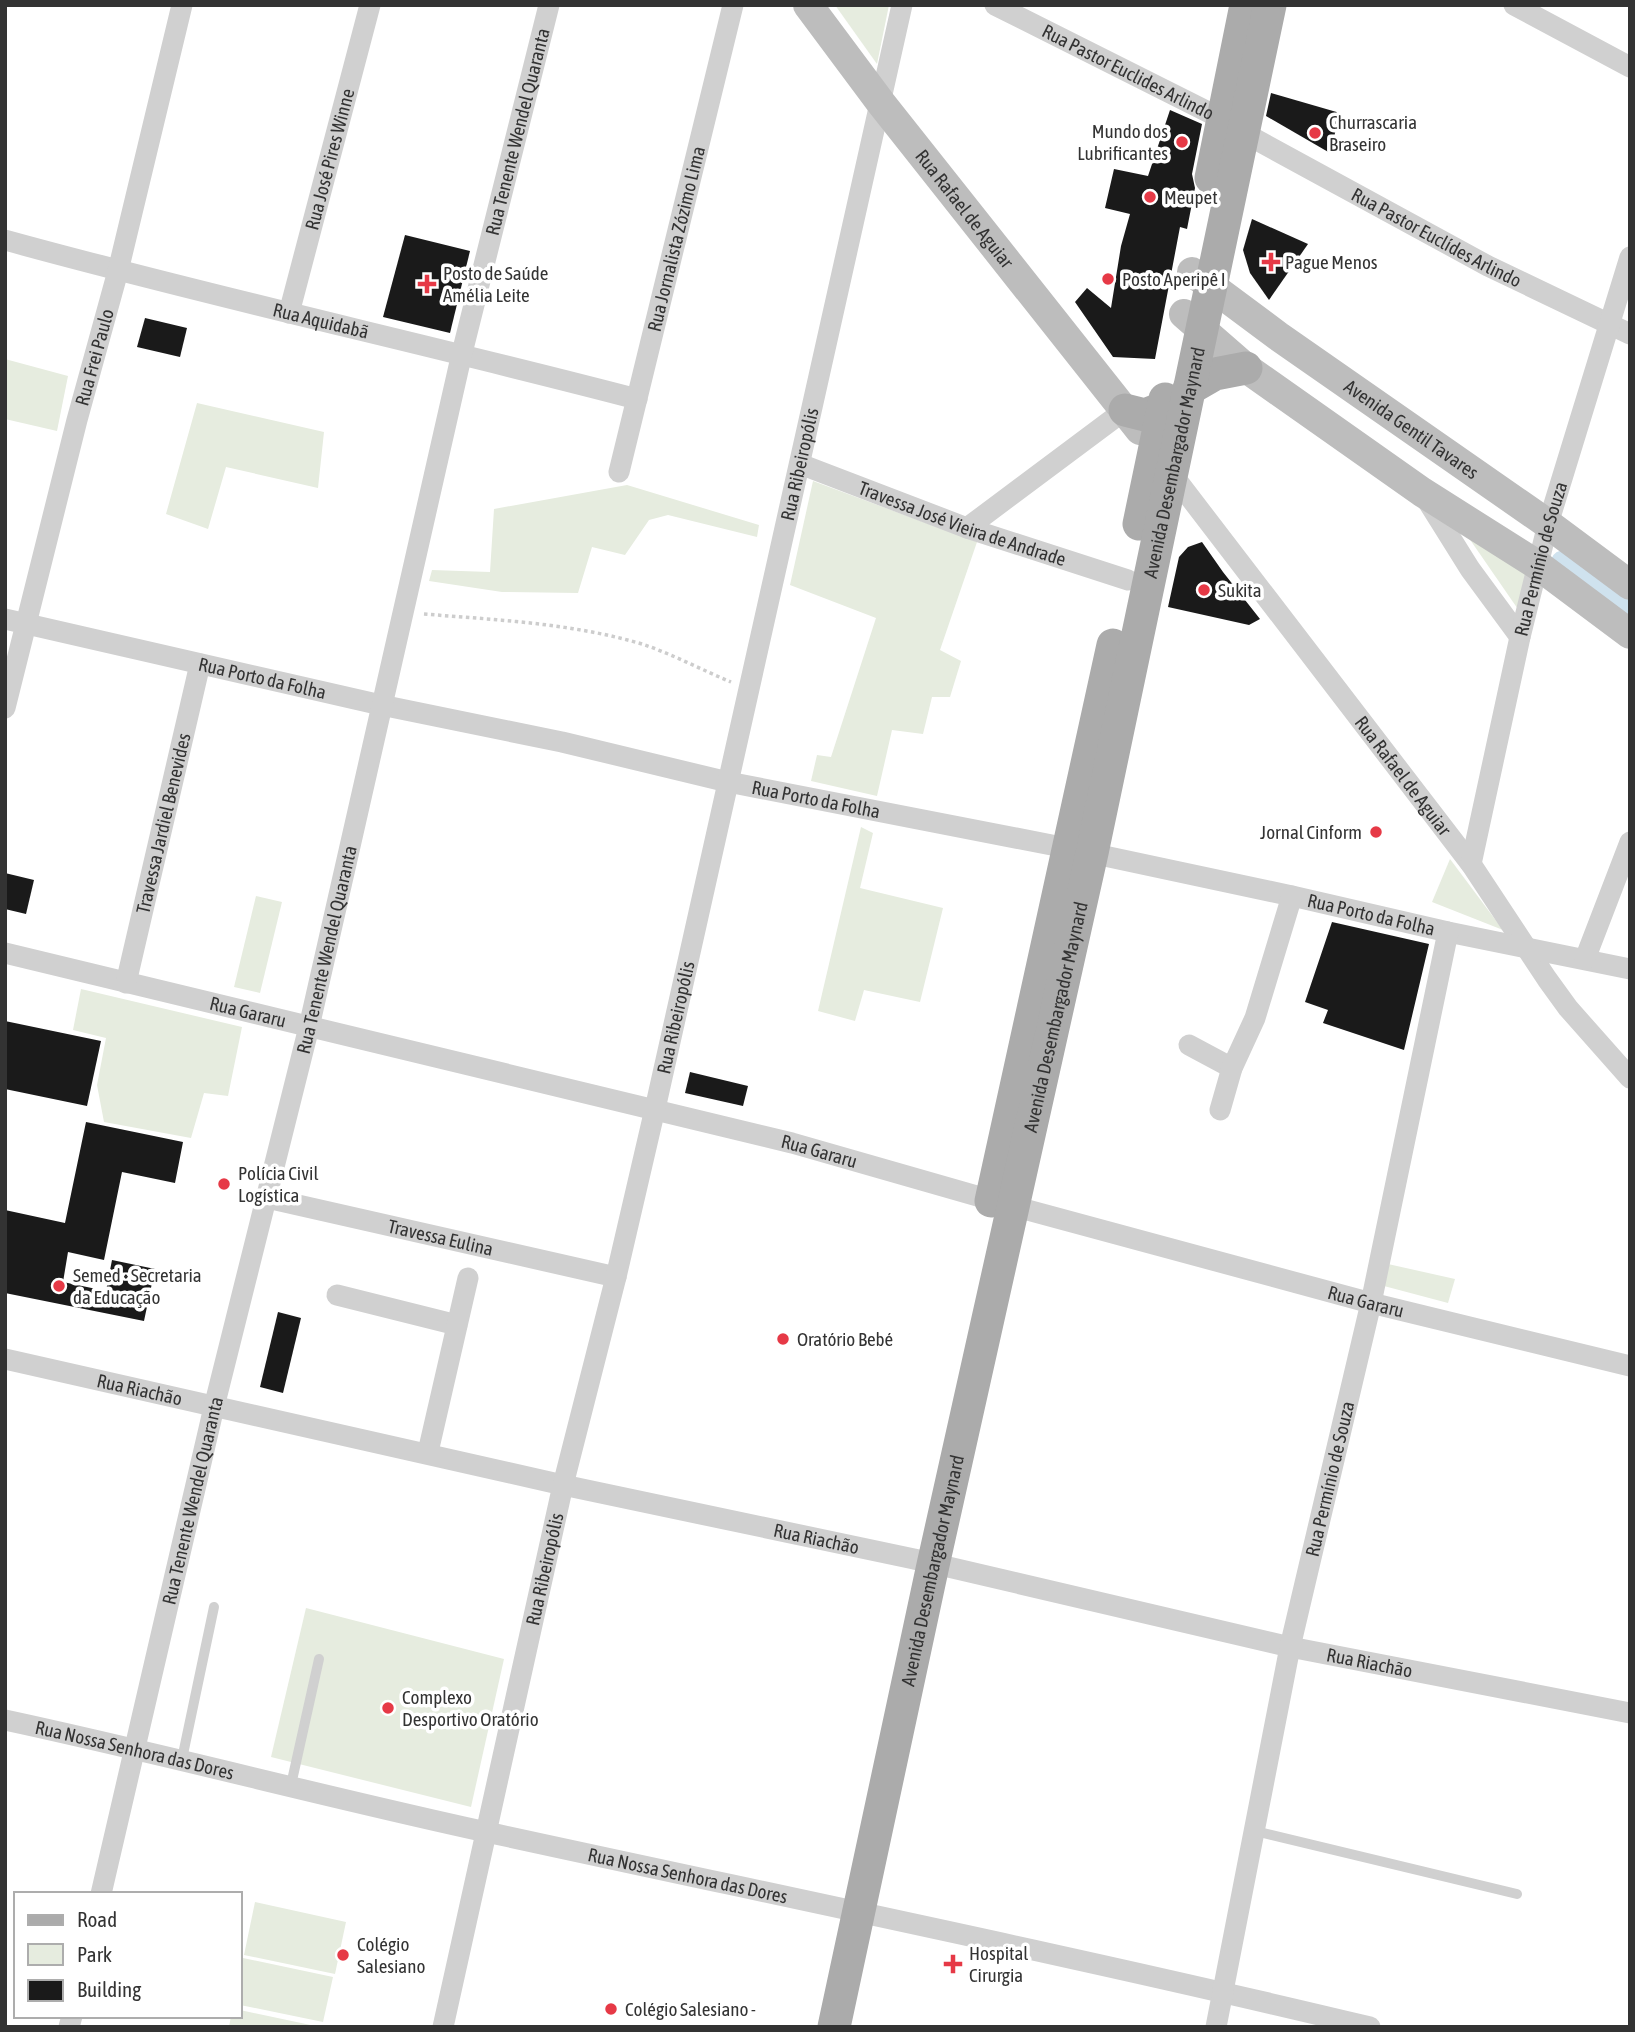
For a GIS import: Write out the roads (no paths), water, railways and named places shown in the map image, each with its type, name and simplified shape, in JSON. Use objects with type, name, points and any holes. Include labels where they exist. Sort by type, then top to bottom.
[{"type":"main road","name":"Rua Rafael de Aguiar","points":[[808,5],[881,103],[1163,461]]},
{"type":"main road","name":"Avenida Desembargador Maynard","points":[[1234,126],[1246,5]]},
{"type":"main road","name":"Avenida Desembargador Maynard","points":[[1080,851],[1128,580],[1163,461],[1189,388],[1194,322],[1234,126],[1270,5]]},
{"type":"main road","name":"Avenida Gentil Tavares","points":[[1202,279],[1278,336],[1630,585]]},
{"type":"main road","name":"Avenida Desembargador Maynard","points":[[834,2027],[850,1909],[1163,461],[1163,408],[1194,322]]},
{"type":"main road","points":[[1194,322],[1246,368],[1422,492],[1539,563],[1630,635]]},
{"type":"main road","points":[[1189,388],[1215,374],[1246,368]]},
{"type":"main road","points":[[1125,410],[1145,415],[1163,408]]},
{"type":"main road","name":"Avenida Desembargador Maynard","points":[[816,2027],[850,1909]]},
{"type":"street","name":"Rua Frei Paulo","points":[[5,708],[16,621],[77,420],[118,271],[182,5]]},
{"type":"street","name":"Rua José Pires Winne","points":[[289,313],[370,5]]},
{"type":"street","name":"Rua Tenente Wendel Quaranta","points":[[101,1892],[214,1407],[309,1027],[462,354],[549,5]]},
{"type":"street","name":"Rua Jornalista Zózimo Lima","points":[[619,472],[733,5]]},
{"type":"street","name":"Rua Ribeiropólis","points":[[443,2027],[564,1485],[655,1109],[902,5]]},
{"type":"street","name":"Rua Pastor Euclides Arlindo","points":[[995,5],[1234,126]]},
{"type":"street","points":[[1514,5],[1630,66]]},
{"type":"street","name":"Rua Pastor Euclídes Arlindo","points":[[1234,126],[1488,266],[1630,334]]},
{"type":"street","name":"Rua Aquidabã","points":[[5,240],[118,271],[637,399]]},
{"type":"street","name":"Rua Permínio de Souza","points":[[1471,864],[1520,637],[1548,527],[1630,257]]},
{"type":"street","points":[[967,527],[1125,410]]},
{"type":"street","name":"Rua Rafael de Aguiar","points":[[1163,461],[1471,864],[1569,1008],[1630,1078]]},
{"type":"street","name":"Travessa José Vieira de Andrade","points":[[800,464],[967,527],[1128,580]]},
{"type":"street","points":[[1422,492],[1470,569],[1520,637]]},
{"type":"street","name":"Rua Porto da Folha","points":[[16,621],[381,705],[562,742],[728,782],[1080,851],[1630,969]]},
{"type":"street","name":"Travessa Jardiel Benevides","points":[[126,982],[200,664]]},
{"type":"street","points":[[1585,959],[1630,842]]},
{"type":"street","points":[[1220,1110],[1232,1068],[1255,1018],[1292,896]]},
{"type":"street","name":"Rua Permínio de Souza","points":[[1216,2027],[1290,1647],[1371,1303],[1448,932]]},
{"type":"street","name":"Rua Gararu","points":[[5,953],[792,1143],[1371,1303],[1630,1366]]},
{"type":"street","points":[[1189,1045],[1232,1068]]},
{"type":"street","name":"Travessa Eulina","points":[[267,1198],[616,1277]]},
{"type":"street","points":[[428,1452],[468,1278]]},
{"type":"street","points":[[337,1295],[457,1325]]},
{"type":"street","name":"Rua Riachão","points":[[5,1359],[428,1452],[564,1485],[923,1562],[1290,1647],[1630,1713]]},
{"type":"street","name":"Rua Nossa Senhora das Dores","points":[[5,1720],[136,1748],[487,1832],[850,1909],[1370,2027]]},
{"type":"lane","points":[[182,1759],[214,1607]]},
{"type":"lane","points":[[291,1785],[319,1659]]},
{"type":"lane","points":[[1255,1831],[1517,1894]]},
{"type":"waterway","points":[[1562,561],[1630,609]]},
{"type":"place","name":"Churrascaria Braseiro","points":[[1315,133]]},
{"type":"place","name":"Mundo dos Lubrificantes","points":[[1182,142]]},
{"type":"place","name":"Meupet","points":[[1150,197]]},
{"type":"place","name":"Pague Menos","points":[[1271,262]]},
{"type":"place","name":"Posto Aperipê I","points":[[1108,279]]},
{"type":"place","name":"Posto de Saúde Amélia Leite","points":[[427,284]]},
{"type":"place","name":"Sukita","points":[[1204,590]]},
{"type":"place","name":"Jornal Cinform","points":[[1376,832]]},
{"type":"place","name":"Polícia Civil Logística","points":[[224,1184]]},
{"type":"place","name":"Semed - Secretaria da Educação","points":[[59,1286]]},
{"type":"place","name":"Oratório Bebé","points":[[783,1339]]},
{"type":"place","name":"Complexo Desportivo Oratório","points":[[388,1708]]},
{"type":"place","name":"Colégio Salesiano","points":[[343,1955]]},
{"type":"place","name":"Hospital Cirurgia","points":[[953,1964]]},
{"type":"place","name":"Colégio Salesiano -","points":[[611,2009]]}]
